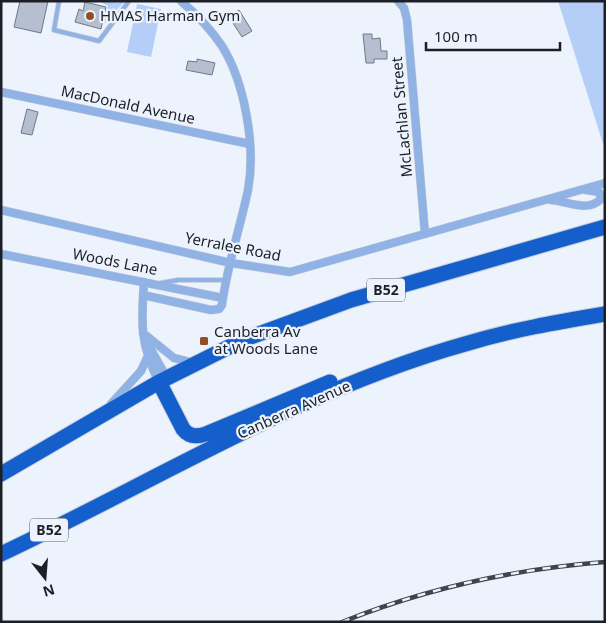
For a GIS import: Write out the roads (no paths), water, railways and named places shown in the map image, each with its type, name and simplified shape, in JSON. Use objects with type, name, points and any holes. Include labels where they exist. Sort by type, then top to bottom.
[{"type":"highway","name":"B52","points":[[1,474],[163,380],[245,339],[351,300],[605,226]]},
{"type":"highway","name":"Canberra Avenue","points":[[1,554],[274,418],[335,391],[415,360],[463,344],[550,323],[605,314]]},
{"type":"highway","points":[[193,436],[206,434],[360,372],[418,354],[463,344]]},
{"type":"highway","points":[[163,380],[189,422],[193,436],[192,450],[187,462]]},
{"type":"street","points":[[143,296],[214,310],[222,307],[248,188],[250,144],[240,90],[223,48],[197,15],[181,1]]},
{"type":"street","name":"McLachlan Street","points":[[398,1],[404,8],[407,20],[425,234]]},
{"type":"street","name":"MacDonald Avenue","points":[[1,92],[250,144]]},
{"type":"street","name":"Yerralee Road","points":[[1,210],[231,263],[290,272],[605,183]]},
{"type":"street","name":"Yerralee Road","points":[[545,200],[585,206],[597,203],[601,199],[599,192],[582,190]]},
{"type":"street","name":"Woods Lane","points":[[1,254],[223,298]]},
{"type":"street","points":[[144,282],[143,335],[147,358],[163,380]]},
{"type":"street","points":[[143,335],[174,358],[194,363]]},
{"type":"street","points":[[143,335],[163,380]]},
{"type":"street","points":[[102,415],[142,371],[147,358]]},
{"type":"lane","points":[[59,1],[54,30],[99,41],[130,1]]},
{"type":"lane","points":[[156,285],[178,280],[227,280]]},
{"type":"railway","points":[[342,622],[406,599],[471,582],[537,570],[605,562]]},
{"type":"place","name":"HMAS Harman Gym","points":[[90,16]]},
{"type":"place","name":"Canberra Av at Woods Lane","points":[[204,341]]}]
